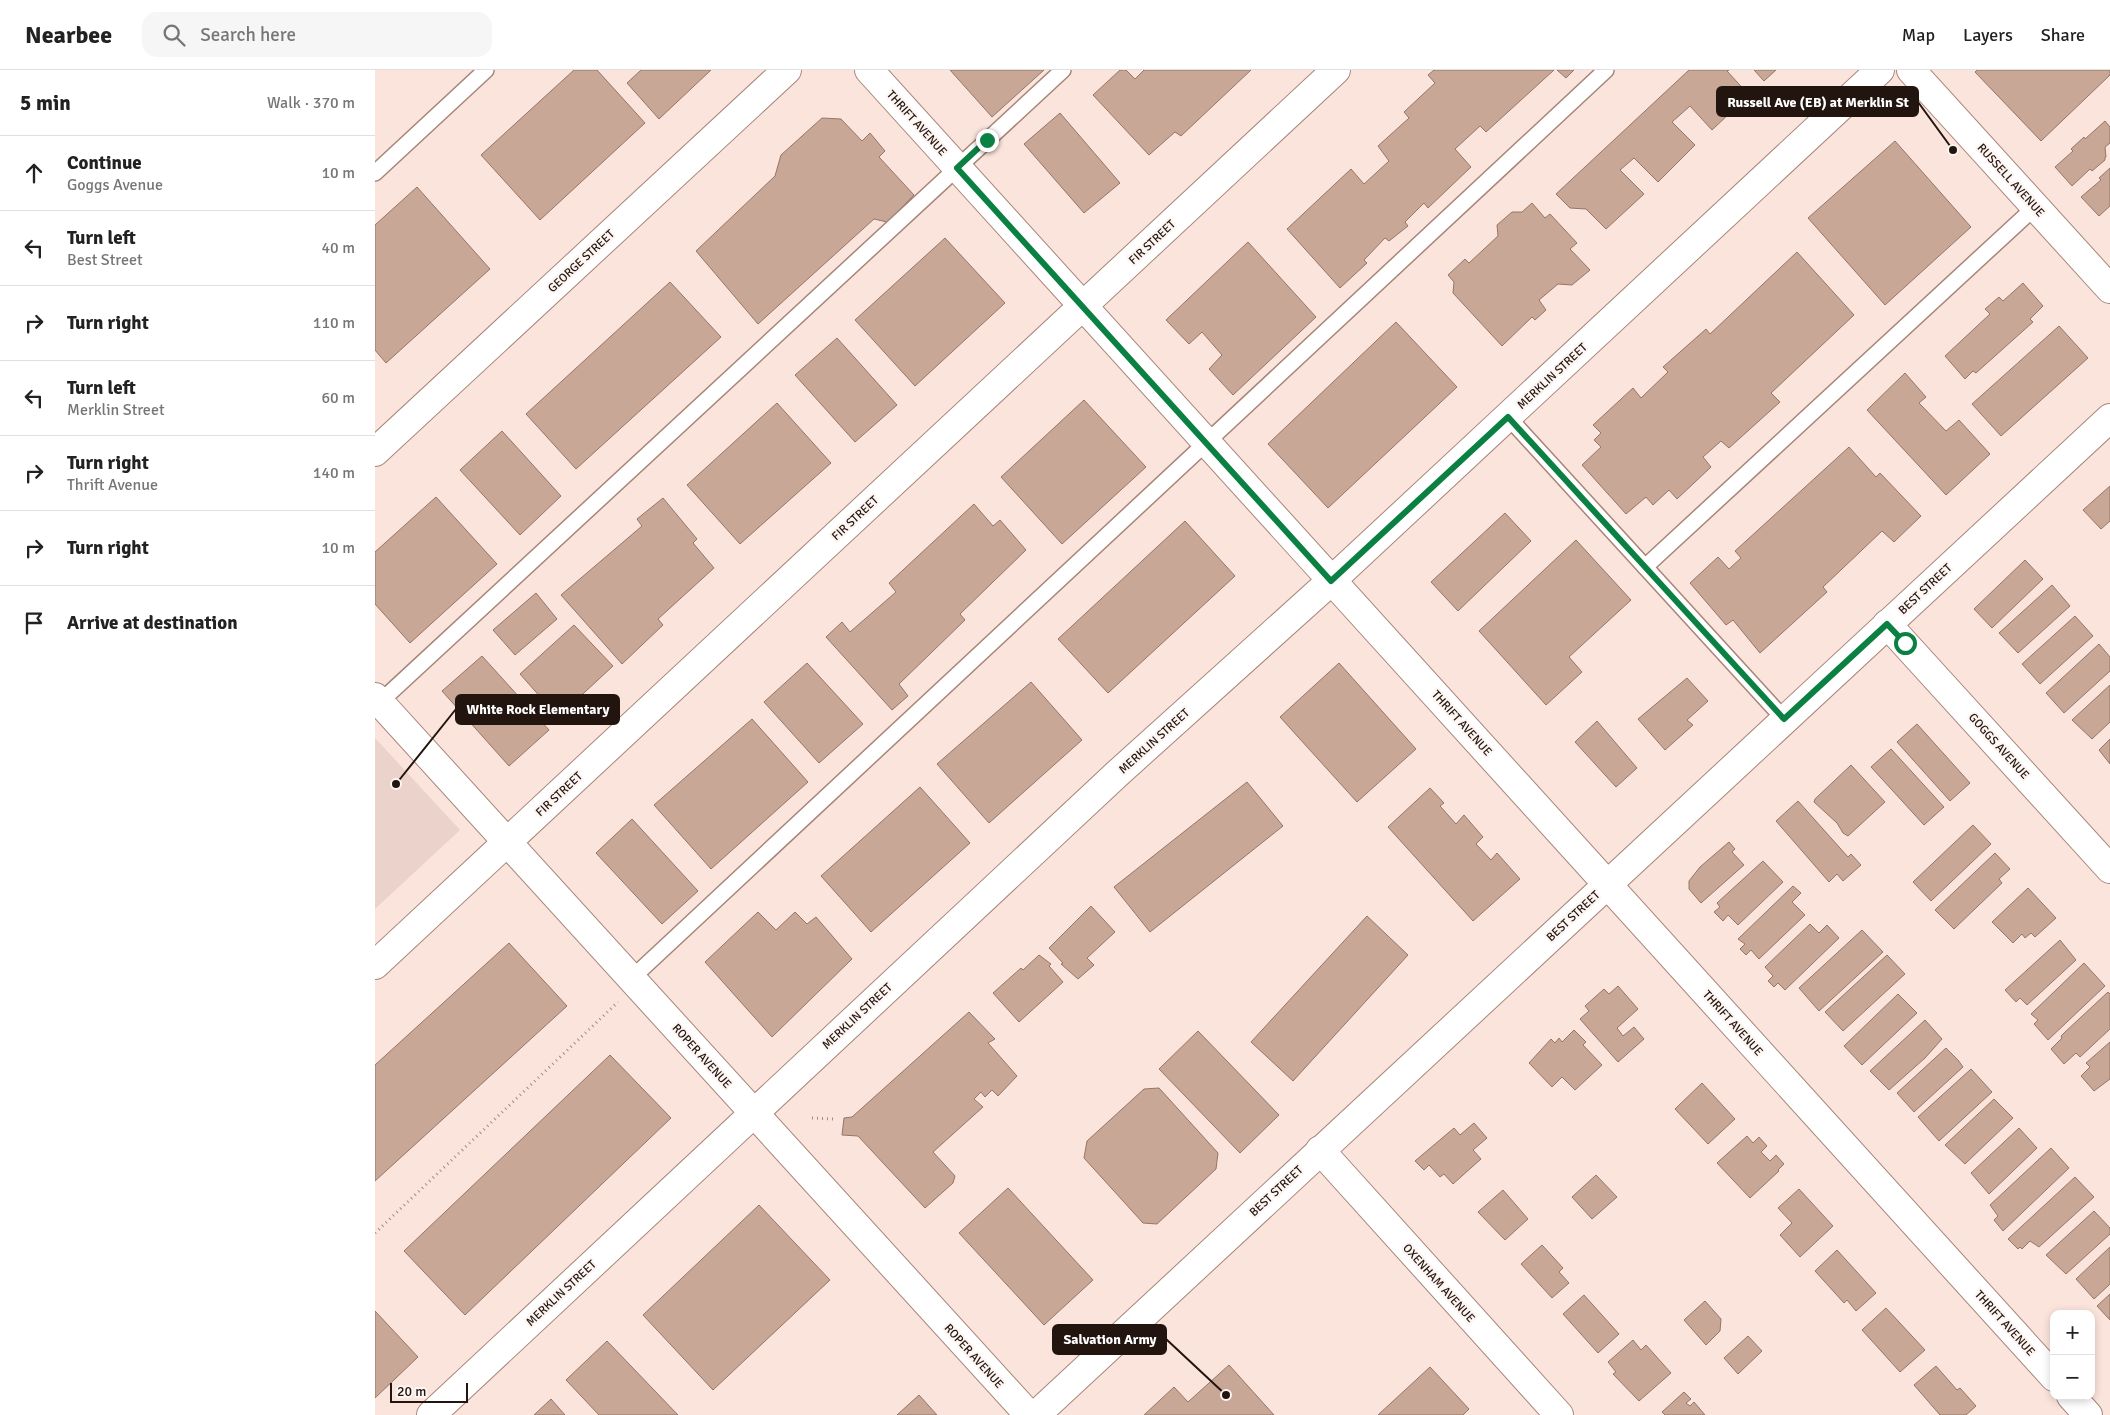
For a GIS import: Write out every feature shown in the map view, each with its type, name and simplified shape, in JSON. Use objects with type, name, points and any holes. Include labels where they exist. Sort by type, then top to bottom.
[{"type":"street","name":"GEORGE STREET","points":[[375,452],[787,70]]},
{"type":"street","name":"THRIFT AVENUE","points":[[869,70],[2050,1373]]},
{"type":"street","name":"FIR STREET","points":[[375,965],[1336,70]]},
{"type":"street","name":"MERKLIN STREET","points":[[431,1415],[1118,773],[1331,581],[1880,70]]},
{"type":"street","name":"RUSSELL AVENUE","points":[[1911,70],[2110,289]]},
{"type":"street","name":"BEST STREET","points":[[1036,1415],[2110,418]]},
{"type":"street","name":"GOGGS AVENUE","points":[[1887,624],[2110,869]]},
{"type":"street","name":"ROPER AVENUE","points":[[377,700],[507,842],[625,990],[754,1113],[1029,1415]]},
{"type":"street","name":"OXENHAM AVENUE","points":[[1320,1150],[1559,1415]]},
{"type":"street","points":[[2075,1400],[2088,1415]]},
{"type":"lane","points":[[375,173],[486,70]]},
{"type":"lane","points":[[377,700],[1063,70]]},
{"type":"lane","points":[[625,990],[1206,442],[1606,70]]},
{"type":"lane","points":[[1645,567],[2035,207]]},
{"type":"lane","points":[[1508,417],[1784,719]]},
{"type":"path","points":[[375,1233],[625,990]]},
{"type":"path","points":[[812,1118],[834,1118]]},
{"type":"shaded area","points":[[375,738],[460,830],[375,909]]},
{"type":"building","points":[[574,70],[597,70],[645,123],[540,220],[481,155]]},
{"type":"building","points":[[641,70],[711,70],[659,119],[627,83]]},
{"type":"building","points":[[950,70],[1044,70],[992,117]]},
{"type":"building","points":[[1120,70],[1126,70],[1135,79],[1144,70],[1251,70],[1181,136],[1175,132],[1149,155],[1093,95]]},
{"type":"building","points":[[1434,70],[1554,70],[1486,132],[1480,126],[1455,149],[1471,167],[1428,208],[1424,203],[1405,222],[1408,226],[1389,241],[1385,238],[1364,260],[1367,263],[1340,288],[1287,229],[1351,169],[1364,184],[1389,161],[1378,146],[1409,118],[1404,112],[1435,83],[1428,75]]},
{"type":"building","points":[[1557,70],[1574,70],[1566,78]]},
{"type":"building","points":[[1689,70],[1729,70],[1727,71],[1749,95],[1712,130],[1690,106],[1672,122],[1695,145],[1658,182],[1634,158],[1620,170],[1644,194],[1606,229],[1586,209],[1570,208],[1556,194]]},
{"type":"building","points":[[1754,70],[1776,70],[1764,81]]},
{"type":"building","points":[[1977,70],[2110,70],[2110,75],[2041,141],[1975,72]]},
{"type":"building","points":[[1060,113],[1120,183],[1084,213],[1024,144]]},
{"type":"building","points":[[822,118],[841,119],[862,141],[870,133],[885,151],[879,157],[914,195],[887,222],[874,219],[758,324],[696,251],[775,176],[781,155]]},
{"type":"building","points":[[2105,121],[2110,127],[2110,143],[2105,147],[2105,160],[2092,171],[2090,169],[2072,186],[2055,167],[2073,151],[2071,149],[2084,137],[2085,139]]},
{"type":"building","points":[[1895,141],[1971,227],[1885,305],[1808,218]]},
{"type":"building","points":[[2110,168],[2110,206],[2099,216],[2081,197],[2101,180],[2099,178]]},
{"type":"building","points":[[417,187],[490,269],[386,363],[375,350],[375,225]]},
{"type":"building","points":[[1532,203],[1545,218],[1550,214],[1577,243],[1570,249],[1590,270],[1572,285],[1558,284],[1539,300],[1546,310],[1535,320],[1532,317],[1502,346],[1453,293],[1454,282],[1448,275],[1465,259],[1469,263],[1498,236],[1497,225],[1512,212],[1522,212]]},
{"type":"building","points":[[945,238],[1005,303],[915,386],[855,320]]},
{"type":"building","points":[[1248,242],[1316,317],[1233,395],[1209,369],[1222,355],[1202,332],[1189,344],[1166,320]]},
{"type":"building","points":[[1797,252],[1854,315],[1771,393],[1780,402],[1729,448],[1721,441],[1703,457],[1711,467],[1677,499],[1669,490],[1653,505],[1646,497],[1626,514],[1582,465],[1601,447],[1594,440],[1601,433],[1593,425],[1633,388],[1641,398],[1668,372],[1663,367],[1706,329],[1710,334]]},
{"type":"building","points":[[670,282],[721,337],[576,469],[526,414]]},
{"type":"building","points":[[2023,283],[2043,306],[2030,319],[2033,322],[1976,373],[1973,371],[1965,379],[1945,356],[1990,314],[1985,309],[1999,297],[2003,301]]},
{"type":"building","points":[[1396,322],[1457,387],[1328,508],[1268,444]]},
{"type":"building","points":[[2059,326],[2088,358],[2001,436],[1972,404]]},
{"type":"building","points":[[837,338],[897,405],[855,442],[795,375]]},
{"type":"building","points":[[1905,373],[1926,397],[1919,403],[1946,431],[1959,420],[1990,454],[1946,495],[1867,410]]},
{"type":"building","points":[[1084,400],[1146,467],[1062,544],[1001,477]]},
{"type":"building","points":[[777,403],[831,463],[740,544],[687,485]]},
{"type":"building","points":[[502,431],[561,496],[520,535],[460,470]]},
{"type":"building","points":[[1849,447],[1876,477],[1880,473],[1921,516],[1894,542],[1882,531],[1823,587],[1827,592],[1760,653],[1733,620],[1726,625],[1690,583],[1718,557],[1729,569],[1741,558],[1735,551]]},
{"type":"building","points":[[2110,486],[2110,521],[2101,529],[2083,510]]},
{"type":"building","points":[[436,497],[497,564],[410,643],[375,604],[375,552]]},
{"type":"building","points":[[663,498],[697,539],[693,543],[714,568],[658,619],[663,625],[622,664],[561,595],[642,526],[637,519]]},
{"type":"building","points":[[974,504],[993,526],[1000,520],[1026,550],[960,614],[965,620],[899,684],[908,696],[892,710],[826,637],[842,622],[850,632],[896,592],[889,583]]},
{"type":"building","points":[[1505,513],[1531,541],[1458,611],[1431,582]]},
{"type":"building","points":[[1185,521],[1235,576],[1108,693],[1058,639]]},
{"type":"building","points":[[1576,540],[1631,600],[1569,657],[1582,672],[1546,705],[1479,631]]},
{"type":"building","points":[[2025,560],[2043,579],[1992,628],[1974,609]]},
{"type":"building","points":[[2052,585],[2070,606],[2018,653],[1999,633]]},
{"type":"building","points":[[536,593],[557,619],[515,655],[493,630]]},
{"type":"building","points":[[2075,616],[2093,636],[2040,684],[2022,664]]},
{"type":"building","points":[[574,625],[613,666],[558,717],[520,674]]},
{"type":"building","points":[[2099,644],[2110,657],[2110,671],[2064,713],[2046,693]]},
{"type":"building","points":[[482,656],[549,730],[509,766],[442,691]]},
{"type":"building","points":[[807,663],[863,724],[819,763],[764,702]]},
{"type":"building","points":[[1339,663],[1416,749],[1357,802],[1280,717]]},
{"type":"building","points":[[1687,678],[1708,701],[1687,720],[1693,725],[1665,750],[1638,719]]},
{"type":"building","points":[[1031,682],[1082,740],[989,823],[937,764]]},
{"type":"building","points":[[2110,685],[2110,722],[2092,739],[2072,720]]},
{"type":"building","points":[[752,719],[808,782],[711,869],[654,805]]},
{"type":"building","points":[[1597,721],[1637,768],[1616,787],[1575,742]]},
{"type":"building","points":[[1917,724],[1970,783],[1950,801],[1897,742]]},
{"type":"building","points":[[2110,739],[2110,764],[2099,750]]},
{"type":"building","points":[[1891,749],[1944,807],[1924,825],[1871,767]]},
{"type":"building","points":[[1851,765],[1885,802],[1848,836],[1814,802]]},
{"type":"building","points":[[1247,782],[1283,826],[1150,932],[1114,887]]},
{"type":"building","points":[[920,787],[970,843],[871,932],[821,876]]},
{"type":"building","points":[[1430,788],[1444,803],[1440,806],[1456,824],[1464,815],[1483,837],[1476,844],[1491,860],[1497,853],[1520,879],[1473,921],[1388,827]]},
{"type":"building","points":[[1798,801],[1848,857],[1851,854],[1861,865],[1843,881],[1837,874],[1829,882],[1776,821]]},
{"type":"building","points":[[632,819],[698,891],[662,924],[596,853]]},
{"type":"building","points":[[1973,825],[1991,844],[1931,901],[1913,882]]},
{"type":"building","points":[[1729,842],[1735,849],[1732,852],[1744,865],[1701,903],[1689,889],[1689,881],[1700,867]]},
{"type":"building","points":[[1995,853],[2010,869],[1999,879],[2002,883],[1954,929],[1935,910]]},
{"type":"building","points":[[1763,861],[1783,882],[1738,925],[1728,915],[1723,921],[1714,912],[1720,907],[1717,903]]},
{"type":"building","points":[[1793,886],[1801,893],[1792,902],[1805,915],[1759,959],[1751,950],[1746,955],[1740,949],[1745,944],[1738,939]]},
{"type":"building","points":[[2028,888],[2056,918],[2035,937],[2031,933],[2025,938],[2022,934],[2013,943],[1992,922]]},
{"type":"building","points":[[1091,906],[1115,932],[1087,958],[1094,965],[1078,979],[1061,964],[1063,963],[1049,948]]},
{"type":"building","points":[[758,912],[776,930],[795,912],[807,924],[816,917],[852,959],[772,1037],[705,962]]},
{"type":"building","points":[[1367,916],[1408,955],[1293,1081],[1251,1042]]},
{"type":"building","points":[[1810,924],[1819,933],[1827,925],[1839,938],[1785,990],[1778,983],[1774,987],[1768,981],[1773,976],[1765,967]]},
{"type":"building","points":[[1862,930],[1883,952],[1819,1011],[1799,988]]},
{"type":"building","points":[[2060,940],[2076,960],[2027,1005],[2020,998],[2016,1002],[2005,990]]},
{"type":"building","points":[[509,943],[567,1006],[375,1181],[375,1065]]},
{"type":"building","points":[[1039,955],[1051,964],[1049,966],[1063,982],[1019,1022],[993,993]]},
{"type":"building","points":[[1887,955],[1905,974],[1843,1031],[1825,1012]]},
{"type":"building","points":[[2084,963],[2105,986],[2048,1040],[2034,1024],[2038,1020],[2031,1014]]},
{"type":"building","points":[[1618,986],[1638,1009],[1617,1028],[1623,1036],[1634,1027],[1644,1039],[1618,1062],[1580,1019],[1589,1011],[1585,1006],[1604,989],[1609,994]]},
{"type":"building","points":[[2108,992],[2110,994],[2110,1029],[2080,1057],[2076,1053],[2064,1064],[2051,1049],[2062,1038],[2061,1036]]},
{"type":"building","points":[[1898,994],[1917,1013],[1862,1065],[1844,1046]]},
{"type":"building","points":[[969,1012],[995,1039],[988,1043],[1017,1076],[998,1096],[992,1090],[985,1097],[981,1092],[974,1099],[983,1107],[933,1152],[955,1176],[953,1183],[925,1208],[858,1136],[842,1135],[844,1118],[852,1117]]},
{"type":"building","points":[[1925,1020],[1942,1039],[1925,1058],[1889,1090],[1870,1071]]},
{"type":"building","points":[[1574,1030],[1586,1042],[1583,1045],[1602,1065],[1575,1090],[1562,1077],[1552,1087],[1529,1063],[1551,1039],[1555,1043],[1559,1038],[1562,1042]]},
{"type":"building","points":[[1198,1031],[1279,1115],[1240,1153],[1159,1069]]},
{"type":"building","points":[[2110,1042],[2110,1079],[2094,1091],[2081,1076],[2090,1067],[2086,1063]]},
{"type":"building","points":[[1946,1048],[1963,1067],[1914,1112],[1897,1093]]},
{"type":"building","points":[[610,1055],[671,1118],[465,1315],[404,1251]]},
{"type":"building","points":[[1971,1069],[1992,1092],[1939,1141],[1918,1117]]},
{"type":"building","points":[[1702,1083],[1735,1119],[1708,1144],[1675,1109]]},
{"type":"building","points":[[1159,1088],[1218,1153],[1216,1169],[1157,1224],[1143,1223],[1084,1158],[1087,1141],[1144,1089]]},
{"type":"building","points":[[1994,1099],[2013,1118],[1965,1164],[1945,1145]]},
{"type":"building","points":[[1474,1123],[1487,1138],[1473,1150],[1481,1159],[1453,1184],[1444,1174],[1440,1177],[1429,1165],[1424,1170],[1415,1161],[1454,1128],[1460,1135]]},
{"type":"building","points":[[2019,1128],[2037,1148],[1989,1194],[1971,1173]]},
{"type":"building","points":[[1747,1136],[1753,1143],[1759,1137],[1767,1146],[1761,1152],[1770,1161],[1776,1155],[1784,1164],[1750,1198],[1717,1163]]},
{"type":"building","points":[[2051,1148],[2069,1168],[2003,1231],[1994,1220],[1998,1216],[1990,1205]]},
{"type":"building","points":[[1596,1175],[1617,1197],[1592,1219],[1572,1197]]},
{"type":"building","points":[[2075,1177],[2094,1197],[2039,1247],[2030,1241],[2022,1249],[2020,1247],[2018,1249],[2008,1239]]},
{"type":"building","points":[[1008,1188],[1093,1280],[1044,1325],[959,1233]]},
{"type":"building","points":[[1799,1189],[1833,1226],[1800,1257],[1780,1235],[1792,1223],[1778,1208]]},
{"type":"building","points":[[1503,1190],[1528,1219],[1505,1240],[1478,1212]]},
{"type":"building","points":[[759,1205],[830,1280],[713,1390],[643,1315]]},
{"type":"building","points":[[2094,1211],[2110,1228],[2110,1234],[2066,1274],[2046,1255]]},
{"type":"building","points":[[1542,1245],[1563,1268],[1559,1272],[1569,1283],[1552,1298],[1521,1264]]},
{"type":"building","points":[[2110,1247],[2110,1284],[2094,1299],[2076,1279]]},
{"type":"building","points":[[1837,1250],[1876,1293],[1856,1311],[1847,1300],[1844,1303],[1815,1271]]},
{"type":"building","points":[[2110,1294],[2110,1320],[2097,1306]]},
{"type":"building","points":[[1584,1295],[1619,1334],[1598,1353],[1563,1314]]},
{"type":"building","points":[[1705,1301],[1721,1319],[1720,1331],[1706,1345],[1684,1320]]},
{"type":"building","points":[[1886,1308],[1925,1350],[1900,1372],[1862,1330]]},
{"type":"building","points":[[375,1311],[418,1357],[375,1398]]},
{"type":"building","points":[[1748,1336],[1762,1351],[1738,1374],[1724,1358]]},
{"type":"building","points":[[1633,1340],[1641,1350],[1646,1345],[1671,1373],[1639,1401],[1613,1374],[1616,1372],[1608,1362]]},
{"type":"building","points":[[607,1341],[678,1415],[599,1415],[566,1380]]},
{"type":"building","points":[[1229,1365],[1274,1415],[1144,1415],[1174,1387],[1188,1402]]},
{"type":"building","points":[[1936,1366],[1957,1390],[1960,1388],[1976,1406],[1966,1415],[1940,1415],[1914,1385]]},
{"type":"building","points":[[1430,1367],[1469,1409],[1463,1415],[1378,1415]]},
{"type":"building","points":[[1684,1392],[1691,1399],[1686,1403],[1690,1406],[1694,1402],[1705,1415],[1665,1415],[1662,1412]]},
{"type":"building","points":[[919,1395],[937,1415],[897,1415]]},
{"type":"building","points":[[551,1399],[565,1415],[534,1415]]},
{"type":"place","name":"Russell Ave (EB) at Merklin St","points":[[1953,150]]},
{"type":"place","name":"White Rock Elementary","points":[[396,784]]},
{"type":"place","name":"Salvation Army","points":[[1226,1395]]},
{"type":"route","points":[[987,140],[957,168],[1331,581],[1508,417],[1784,719],[1887,624],[1905,643]]}]
